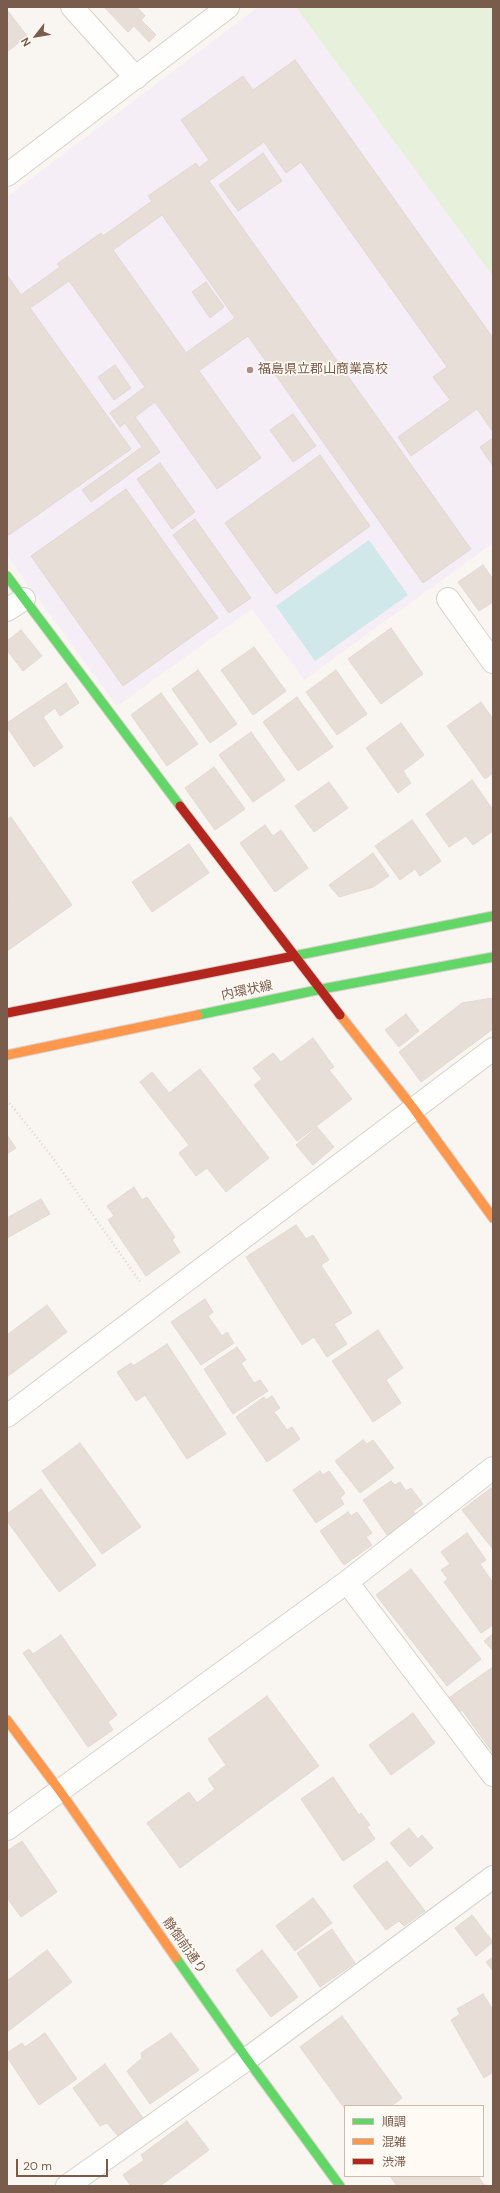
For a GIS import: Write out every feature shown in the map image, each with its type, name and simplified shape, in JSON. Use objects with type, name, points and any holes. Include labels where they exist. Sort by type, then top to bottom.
[{"type":"street","points":[[72,7],[136,78]]},
{"type":"street","points":[[7,175],[228,7]]},
{"type":"street","points":[[7,576],[15,604],[294,956],[322,989],[414,1109],[493,1218]]},
{"type":"street","points":[[448,599],[486,639],[493,662]]},
{"type":"street","name":"内環状線","points":[[7,1013],[493,916]]},
{"type":"street","name":"内環状線","points":[[7,1055],[322,989],[493,957]]},
{"type":"street","points":[[7,1416],[493,1049]]},
{"type":"street","points":[[7,1829],[347,1582],[493,1468]]},
{"type":"street","points":[[347,1582],[493,1775]]},
{"type":"street","name":"静御前通り","points":[[7,1720],[60,1791],[247,2059],[340,2186]]},
{"type":"street","points":[[67,2186],[247,2059],[493,1877]]},
{"type":"path","points":[[7,1100],[50,1154],[156,1304]]},
{"type":"shaded area","name":"福島県立郡山商業高校","points":[[258,7],[493,7],[493,543],[304,680],[252,609],[117,706],[7,556],[7,197]]},
{"type":"green space","points":[[296,7],[493,7],[493,276]]},
{"type":"water","points":[[369,540],[408,595],[315,661],[276,606]]},
{"type":"building","points":[[104,7],[137,7],[145,16],[141,20],[156,35],[149,42],[134,26],[128,32]]},
{"type":"building","points":[[7,10],[27,36],[7,52]]},
{"type":"building","points":[[295,60],[493,338],[493,432],[477,409],[411,456],[398,437],[450,400],[433,377],[447,367],[301,162],[286,173],[264,142],[209,181],[471,549],[423,583],[248,336],[200,370],[187,352],[235,318],[162,215],[113,250],[261,458],[217,489],[155,402],[135,417],[160,452],[91,502],[82,490],[142,447],[125,423],[120,427],[110,413],[145,387],[69,281],[30,308],[131,449],[9,535],[7,532],[7,275],[21,295],[60,267],[57,264],[101,233],[103,236],[152,201],[148,196],[196,163],[199,168],[209,160],[181,120],[243,76],[253,90]]},
{"type":"building","points":[[263,153],[282,181],[238,211],[219,185]]},
{"type":"building","points":[[206,282],[224,307],[210,318],[192,292]]},
{"type":"building","points":[[115,365],[131,388],[114,400],[98,377]]},
{"type":"building","points":[[293,414],[316,446],[293,462],[270,430]]},
{"type":"building","points":[[493,438],[493,466],[480,447]]},
{"type":"building","points":[[320,455],[370,526],[276,594],[225,523]]},
{"type":"building","points":[[160,463],[195,512],[172,529],[137,479]]},
{"type":"building","points":[[126,489],[218,618],[123,686],[31,556]]},
{"type":"building","points":[[195,519],[251,598],[229,613],[173,535]]},
{"type":"building","points":[[483,565],[493,579],[493,602],[479,611],[458,582]]},
{"type":"building","points":[[391,628],[423,674],[381,704],[348,659]]},
{"type":"building","points":[[21,630],[42,656],[23,671],[7,650],[7,641]]},
{"type":"building","points":[[254,647],[286,691],[253,715],[221,670]]},
{"type":"building","points":[[198,670],[237,724],[210,743],[172,689]]},
{"type":"building","points":[[336,670],[367,714],[337,735],[306,692]]},
{"type":"building","points":[[66,683],[79,703],[60,716],[55,708],[43,717],[63,747],[34,767],[7,727],[7,723]]},
{"type":"building","points":[[161,693],[198,744],[167,766],[131,715]]},
{"type":"building","points":[[297,697],[333,747],[298,771],[263,722]]},
{"type":"building","points":[[481,702],[493,719],[493,773],[485,779],[447,726]]},
{"type":"building","points":[[401,723],[424,755],[403,771],[411,783],[398,793],[366,748]]},
{"type":"building","points":[[251,732],[285,780],[253,802],[219,755]]},
{"type":"building","points":[[214,767],[245,809],[215,830],[185,788]]},
{"type":"building","points":[[472,780],[493,810],[493,831],[473,845],[466,836],[449,847],[426,814]]},
{"type":"building","points":[[329,782],[348,808],[314,832],[295,806]]},
{"type":"building","points":[[11,817],[72,905],[7,951],[7,903],[9,902],[7,898],[7,820]]},
{"type":"building","points":[[412,820],[441,861],[420,876],[415,869],[400,880],[375,846]]},
{"type":"building","points":[[265,825],[273,836],[281,830],[308,868],[275,892],[240,843]]},
{"type":"building","points":[[189,844],[209,873],[152,912],[132,882]]},
{"type":"building","points":[[373,853],[389,876],[373,887],[339,897],[329,885]]},
{"type":"building","points":[[493,998],[493,1029],[421,1082],[399,1052],[462,1003]]},
{"type":"building","points":[[406,1014],[419,1031],[399,1047],[385,1030]]},
{"type":"building","points":[[313,1038],[334,1067],[329,1070],[352,1099],[297,1141],[254,1085],[262,1079],[253,1068],[273,1053],[281,1062]]},
{"type":"building","points":[[200,1069],[269,1158],[226,1192],[207,1168],[196,1176],[179,1153],[189,1145],[140,1082],[152,1072],[169,1093]]},
{"type":"building","points":[[317,1127],[334,1147],[313,1165],[296,1145]]},
{"type":"building","points":[[7,1135],[16,1148],[7,1154]]},
{"type":"building","points":[[134,1187],[142,1200],[147,1197],[175,1237],[172,1240],[180,1252],[146,1276],[108,1220],[114,1216],[107,1206]]},
{"type":"building","points":[[41,1199],[50,1214],[7,1238],[7,1218]]},
{"type":"building","points":[[296,1225],[306,1239],[313,1235],[329,1260],[321,1265],[352,1313],[334,1324],[347,1344],[327,1357],[314,1337],[302,1345],[246,1257]]},
{"type":"building","points":[[205,1299],[213,1312],[208,1316],[222,1336],[227,1332],[234,1343],[201,1365],[171,1322]]},
{"type":"building","points":[[47,1305],[67,1332],[7,1377],[7,1335]]},
{"type":"building","points":[[378,1330],[403,1368],[386,1380],[401,1403],[373,1422],[332,1361]]},
{"type":"building","points":[[167,1344],[226,1434],[187,1459],[145,1395],[136,1401],[117,1372],[131,1363],[133,1366]]},
{"type":"building","points":[[237,1347],[246,1360],[241,1363],[254,1383],[260,1380],[268,1391],[233,1414],[204,1369]]},
{"type":"building","points":[[272,1396],[280,1408],[274,1412],[287,1430],[292,1427],[300,1439],[267,1462],[236,1417],[264,1397],[266,1400]]},
{"type":"building","points":[[363,1440],[367,1444],[373,1440],[394,1468],[360,1493],[335,1461]]},
{"type":"building","points":[[80,1443],[141,1527],[102,1554],[42,1471]]},
{"type":"building","points":[[320,1471],[323,1475],[329,1471],[345,1493],[340,1498],[344,1504],[316,1523],[293,1490]]},
{"type":"building","points":[[391,1481],[395,1485],[400,1482],[406,1491],[411,1488],[423,1504],[413,1511],[416,1515],[387,1535],[363,1500]]},
{"type":"building","points":[[491,1488],[493,1491],[492,1548],[462,1510]]},
{"type":"building","points":[[41,1489],[96,1565],[59,1592],[7,1521],[7,1514]]},
{"type":"building","points":[[348,1512],[351,1516],[357,1512],[372,1533],[366,1537],[372,1545],[344,1565],[320,1531]]},
{"type":"building","points":[[467,1533],[486,1560],[480,1564],[493,1583],[493,1625],[481,1633],[444,1582],[448,1579],[441,1570],[450,1564],[441,1552]]},
{"type":"building","points":[[411,1569],[481,1659],[447,1686],[376,1595]]},
{"type":"building","points":[[493,1634],[493,1651],[484,1641]]},
{"type":"building","points":[[61,1635],[117,1715],[108,1722],[113,1730],[88,1747],[23,1653],[29,1649],[33,1654]]},
{"type":"building","points":[[493,1667],[493,1753],[462,1710],[456,1714],[447,1699]]},
{"type":"building","points":[[267,1696],[319,1766],[180,1868],[147,1823],[189,1792],[197,1803],[215,1789],[208,1779],[226,1765],[208,1739]]},
{"type":"building","points":[[413,1713],[435,1743],[391,1775],[369,1745]]},
{"type":"building","points":[[333,1777],[359,1815],[361,1813],[370,1825],[367,1827],[375,1839],[343,1861],[301,1799]]},
{"type":"building","points":[[409,1828],[418,1839],[422,1835],[433,1848],[410,1867],[390,1843]]},
{"type":"building","points":[[22,1841],[57,1892],[21,1917],[7,1898],[7,1851]]},
{"type":"building","points":[[387,1861],[425,1911],[404,1926],[399,1921],[386,1930],[353,1886]]},
{"type":"building","points":[[313,1898],[332,1923],[295,1951],[276,1926]]},
{"type":"building","points":[[472,1915],[493,1942],[476,1956],[455,1928]]},
{"type":"building","points":[[332,1929],[355,1963],[320,1987],[297,1953]]},
{"type":"building","points":[[47,1950],[72,1982],[7,2032],[7,1981]]},
{"type":"building","points":[[262,1950],[298,1997],[271,2017],[236,1970]]},
{"type":"building","points":[[493,1957],[493,1971],[486,1962]]},
{"type":"building","points":[[483,1994],[493,2010],[493,2072],[484,2078],[451,2020],[460,2014],[457,2009]]},
{"type":"building","points":[[342,2016],[402,2098],[392,2105],[344,2105],[344,2108],[300,2047]]},
{"type":"building","points":[[45,2033],[77,2079],[39,2105],[7,2057],[7,2053],[22,2043],[25,2047]]},
{"type":"building","points":[[171,2033],[199,2070],[150,2104],[127,2071],[142,2058],[141,2053]]},
{"type":"building","points":[[105,2064],[143,2118],[118,2136],[107,2123],[100,2126],[73,2088]]},
{"type":"building","points":[[187,2121],[209,2150],[160,2186],[131,2186],[123,2175],[144,2160],[141,2155]]},
{"type":"building","points":[[391,2177],[479,2177],[485,2186],[397,2186]]},
{"type":"traffic: fast","points":[[7,576],[180,806]]},
{"type":"traffic: fast","points":[[294,956],[493,916]]},
{"type":"traffic: fast","points":[[198,1015],[322,989],[493,957]]},
{"type":"traffic: fast","points":[[176,1958],[247,2059],[340,2186]]},
{"type":"traffic: slow","points":[[7,1055],[198,1015]]},
{"type":"traffic: slow","points":[[340,1015],[414,1109],[493,1218]]},
{"type":"traffic: slow","points":[[7,1720],[60,1791],[176,1958]]},
{"type":"traffic: jam","points":[[180,806],[340,1015]]},
{"type":"traffic: jam","points":[[7,1013],[294,956]]},
{"type":"place","name":"福島県立郡山商業高校","points":[[250,370]]}]
